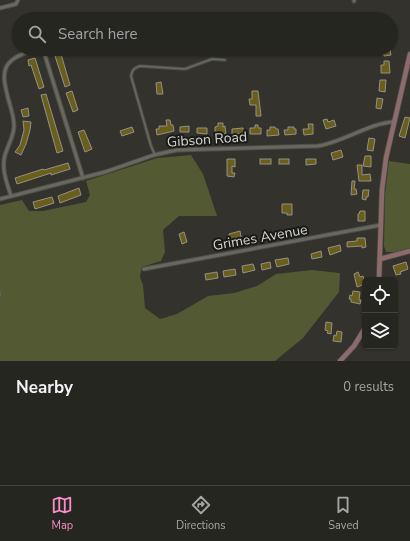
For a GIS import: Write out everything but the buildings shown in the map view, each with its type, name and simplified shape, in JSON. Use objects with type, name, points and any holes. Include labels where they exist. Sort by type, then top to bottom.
[{"type":"street","points":[[0,8],[16,4],[18,0]]},
{"type":"street","points":[[378,277],[383,176],[393,122],[408,73],[410,54]]},
{"type":"street","points":[[11,196],[4,166],[5,155],[13,134],[14,122],[3,75],[8,62],[16,56]]},
{"type":"street","points":[[45,56],[83,178]]},
{"type":"street","name":"Gibson Road","points":[[0,199],[83,178],[155,155],[177,150],[194,148],[318,146],[383,123],[393,122]]},
{"type":"street","name":"Grimes Avenue","points":[[144,270],[381,225]]},
{"type":"street","points":[[380,259],[410,251]]},
{"type":"street","points":[[340,361],[354,346],[362,333]]},
{"type":"lane","points":[[155,155],[151,146],[131,76],[134,68],[140,66],[185,69],[212,59],[224,60]]},
{"type":"green space","points":[[191,155],[203,174],[217,216],[179,216],[163,230],[165,252],[161,261],[142,267],[140,277],[143,285],[145,308],[160,319],[177,314],[208,296],[234,293],[257,286],[276,274],[312,270],[340,273],[339,292],[303,338],[275,361],[0,361],[0,205],[22,200],[29,211],[43,211],[86,202],[90,195],[86,181],[157,158]]},
{"type":"green space","points":[[389,161],[410,164],[410,248],[395,252],[386,252],[384,246],[385,194]]}]
